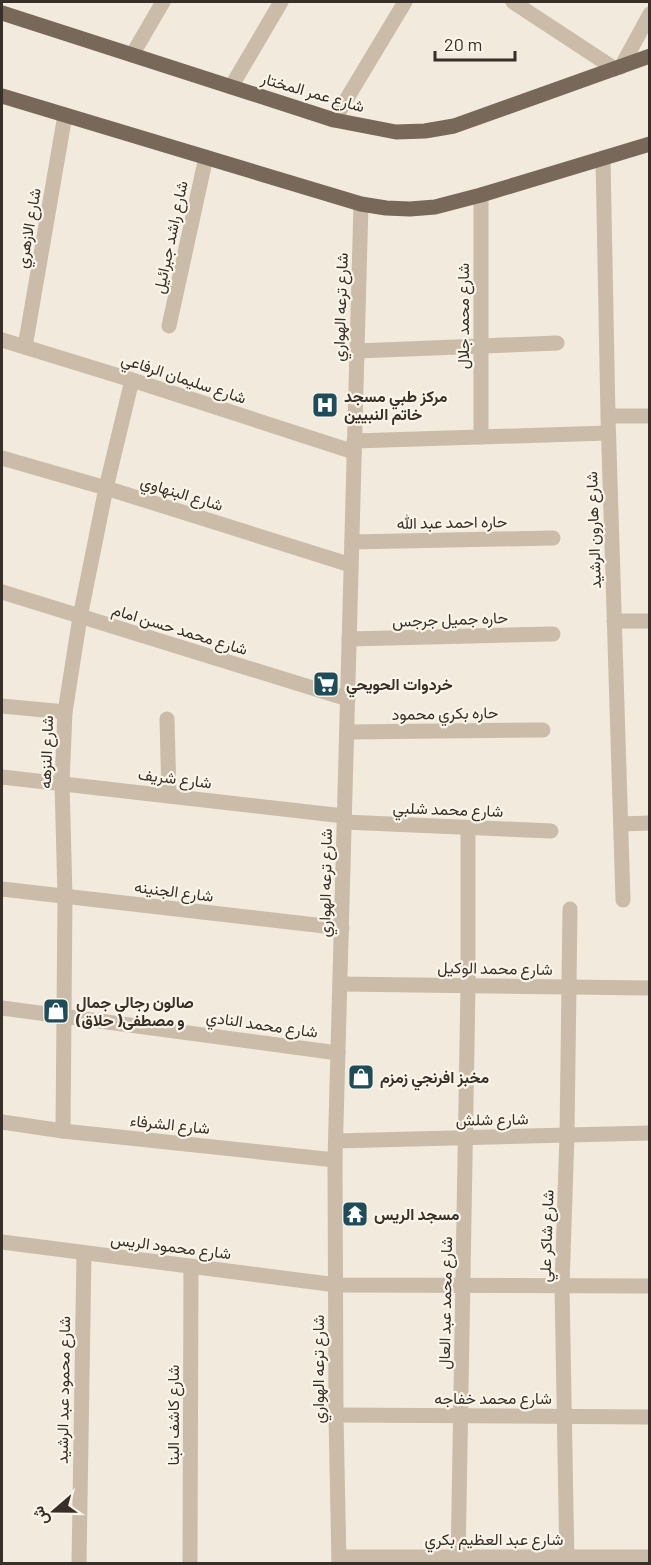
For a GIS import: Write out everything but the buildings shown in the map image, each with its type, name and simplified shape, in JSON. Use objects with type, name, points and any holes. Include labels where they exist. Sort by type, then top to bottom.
[{"type":"main road","name":"شارع عمر المختار","points":[[2,14],[334,120],[396,132],[425,131],[454,126],[650,56]]},
{"type":"main road","points":[[2,96],[361,204],[386,208],[435,207],[650,144]]},
{"type":"street","points":[[132,55],[163,2]]},
{"type":"street","points":[[231,87],[281,2]]},
{"type":"street","points":[[334,120],[405,2]]},
{"type":"street","points":[[520,3],[618,68],[650,14]]},
{"type":"street","name":"شارع الازهري","points":[[25,347],[65,115]]},
{"type":"street","name":"شارع راشد جبرائيل","points":[[169,326],[206,157]]},
{"type":"street","name":"شارع هارون الرشيد","points":[[603,158],[608,433],[623,900]]},
{"type":"street","name":"شارع محمد جلال","points":[[481,195],[481,437]]},
{"type":"street","name":"شارع ترعه الهواري","points":[[339,1560],[335,1161],[361,204]]},
{"type":"street","name":"شارع سليمان الرفاعي","points":[[2,340],[354,447],[481,437],[608,433]]},
{"type":"street","points":[[357,351],[557,343]]},
{"type":"street","name":"شارع النزهه","points":[[63,1131],[65,896],[62,783],[65,712],[80,617],[106,488],[132,380]]},
{"type":"street","points":[[608,416],[650,416]]},
{"type":"street","name":"شارع البنهاوي","points":[[2,458],[106,488],[351,565]]},
{"type":"street","name":"حاره احمد عبد الله","points":[[352,542],[553,538]]},
{"type":"street","name":"شارع محمد حسن امام","points":[[2,592],[348,699]]},
{"type":"street","points":[[614,621],[650,621]]},
{"type":"street","name":"حاره جميل جرجس","points":[[349,639],[553,634]]},
{"type":"street","points":[[2,706],[65,712]]},
{"type":"street","points":[[167,719],[169,796]]},
{"type":"street","name":"حاره بكري محمود","points":[[347,732],[543,730]]},
{"type":"street","name":"شارع شريف","points":[[2,777],[344,819]]},
{"type":"street","name":"شارع محمد شلبي","points":[[344,819],[468,828],[551,831]]},
{"type":"street","points":[[621,824],[650,823]]},
{"type":"street","name":"شارع محمد عبد العال","points":[[458,1560],[468,986],[468,828]]},
{"type":"street","name":"شارع الجنينه","points":[[2,889],[342,928]]},
{"type":"street","name":"شارع شاكر علي","points":[[567,1560],[562,1286],[570,909]]},
{"type":"street","name":"شارع محمد الوكيل","points":[[340,984],[650,988]]},
{"type":"street","name":"شارع محمد النادي","points":[[2,1008],[338,1053]]},
{"type":"street","name":"شارع الشرفاء","points":[[2,1122],[63,1131],[335,1161]]},
{"type":"street","name":"شارع شلش","points":[[336,1141],[650,1133]]},
{"type":"street","name":"شارع محمود الريس","points":[[2,1242],[337,1285],[650,1286]]},
{"type":"street","name":"شارع محمود عبد الرشيد","points":[[79,1563],[84,1252]]},
{"type":"street","name":"شارع كاشف البنا","points":[[190,1563],[191,1267]]},
{"type":"street","name":"شارع محمد خفاجه","points":[[336,1415],[650,1417]]},
{"type":"street","name":"شارع عبد العظيم بكري","points":[[339,1560],[567,1560],[650,1557]]},
{"type":"place","name":"مركز طبي مسجد خاتم النبيين","points":[[325,405]]},
{"type":"place","name":"خردوات الحويحي","points":[[326,684]]},
{"type":"place","name":"صالون رجالي جمال و مصطفى( حلاق)","points":[[56,1011]]},
{"type":"place","name":"مخبز افرنجي زمزم","points":[[361,1077]]},
{"type":"place","name":"مسجد الريس","points":[[355,1214]]}]
